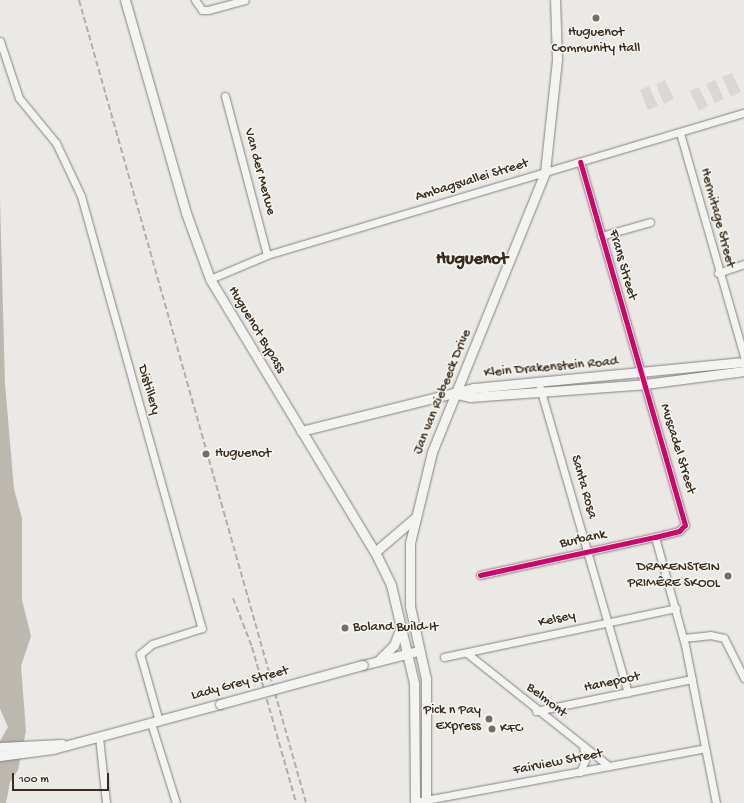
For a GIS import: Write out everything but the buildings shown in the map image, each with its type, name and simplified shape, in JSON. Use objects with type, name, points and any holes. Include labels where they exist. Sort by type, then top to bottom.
[{"type":"main road","name":"Huguenot Bypass","points":[[125,0],[186,213],[210,279],[375,552],[391,585],[408,653]]},
{"type":"main road","name":"Jan van Riebeeck Drive","points":[[426,802],[427,700],[421,651],[408,584],[416,517],[432,452],[545,172],[557,59],[555,0]]},
{"type":"main road","name":"Klein Drakenstein Road","points":[[301,431],[456,394],[474,388],[642,374],[744,362]]},
{"type":"main road","name":"Klein Drakenstein Road","points":[[456,394],[470,397],[645,384],[744,371]]},
{"type":"main road","points":[[375,552],[416,517]]},
{"type":"main road","points":[[378,661],[394,645],[402,626]]},
{"type":"main road","name":"Lady Grey Street","points":[[0,756],[41,751],[99,737],[363,665],[421,651]]},
{"type":"main road","points":[[408,653],[416,726],[415,802]]},
{"type":"main road","name":"Lady Grey Street","points":[[0,747],[66,744]]},
{"type":"street","points":[[195,0],[202,10],[208,10],[245,0]]},
{"type":"street","name":"Distillery","points":[[0,41],[19,98],[56,143],[79,190],[202,628],[152,644],[140,654],[155,722]]},
{"type":"street","name":"Van der Merwe","points":[[225,96],[268,255]]},
{"type":"street","name":"Ambagsvallei Street","points":[[210,279],[268,255],[744,113]]},
{"type":"street","name":"Hermitage Street","points":[[680,133],[718,273],[744,356]]},
{"type":"street","name":"Frans Street","points":[[580,162],[645,384]]},
{"type":"street","points":[[601,236],[650,222]]},
{"type":"street","points":[[718,273],[744,264]]},
{"type":"street","name":"Santa Rosa","points":[[538,382],[609,622],[628,693]]},
{"type":"street","name":"Muscadel Street","points":[[645,384],[685,521]]},
{"type":"street","name":"Burbank","points":[[480,575],[679,531],[685,521]]},
{"type":"street","points":[[655,537],[684,638],[716,803]]},
{"type":"street","name":"Kelsey","points":[[444,657],[468,654],[676,608]]},
{"type":"street","points":[[684,638],[710,635],[724,638],[744,678]]},
{"type":"street","name":"Belmont","points":[[468,654],[536,711],[609,766]]},
{"type":"street","name":"Hanepoot","points":[[536,711],[692,679]]},
{"type":"street","points":[[155,722],[176,803]]},
{"type":"street","points":[[99,737],[106,803]]},
{"type":"street","points":[[580,772],[585,760],[583,746]]},
{"type":"street","name":"Fairview Street","points":[[415,802],[426,802],[705,748]]},
{"type":"shaded area","points":[[732,73],[741,92],[731,97],[722,77]]},
{"type":"shaded area","points":[[665,80],[674,99],[664,104],[656,84]]},
{"type":"shaded area","points":[[715,80],[724,99],[715,103],[706,84]]},
{"type":"shaded area","points":[[649,86],[658,106],[648,110],[640,90]]},
{"type":"shaded area","points":[[699,87],[708,106],[699,111],[690,91]]},
{"type":"shaded area","points":[[0,198],[5,384],[14,489],[22,518],[22,600],[31,636],[21,666],[26,731],[18,770],[10,782],[6,803],[0,803],[0,741],[8,727],[0,709]]},
{"type":"railway","points":[[79,0],[306,803]]},
{"type":"railway","points":[[233,598],[252,647],[296,803]]},
{"type":"cycle path","points":[[480,575],[655,537],[679,531],[685,525],[580,162]]},
{"type":"place","name":"Huguenot Community Hall","points":[[596,18]]},
{"type":"place","name":"Huguenot","points":[[206,454]]},
{"type":"place","name":"DRAKENSTEIN PRIMÊRE SKOOL","points":[[728,576]]},
{"type":"place","name":"Boland Build-It","points":[[345,628]]},
{"type":"place","name":"Pick n Pay Express","points":[[489,719]]},
{"type":"place","name":"KFC","points":[[492,729]]},
{"type":"district","name":"Huguenot","points":[[472,260]]}]
